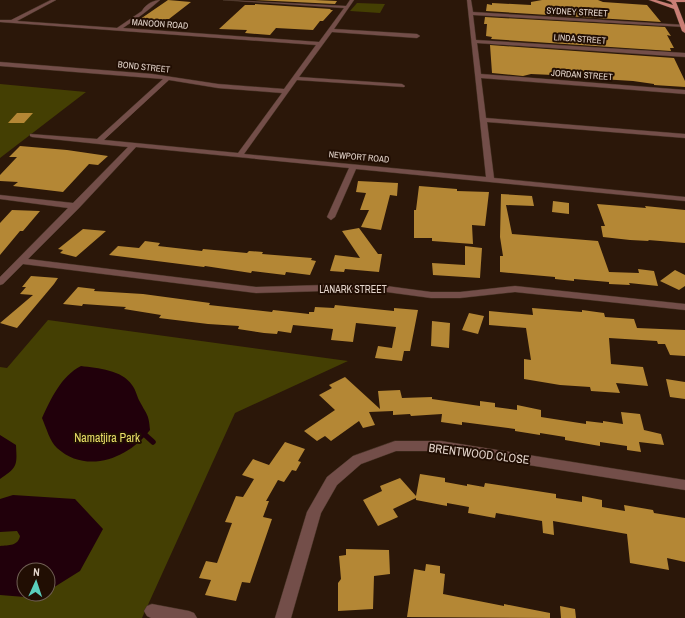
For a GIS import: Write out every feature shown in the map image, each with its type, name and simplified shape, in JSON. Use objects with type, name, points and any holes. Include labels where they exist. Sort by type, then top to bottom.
[{"type":"main road","points":[[652,0],[677,8],[685,3]]},
{"type":"main road","points":[[662,0],[673,0],[685,3]]},
{"type":"main road","points":[[673,0],[684,28]]},
{"type":"street","points":[[13,22],[54,0]]},
{"type":"street","points":[[119,29],[144,12],[146,8],[158,0]]},
{"type":"street","points":[[225,0],[347,7]]},
{"type":"street","points":[[239,156],[352,0]]},
{"type":"street","points":[[469,0],[490,180]]},
{"type":"street","name":"SYDNEY STREET","points":[[471,13],[684,28]]},
{"type":"street","name":"MANOON ROAD","points":[[0,21],[320,44]]},
{"type":"street","points":[[330,30],[417,36]]},
{"type":"street","name":"LINDA STREET","points":[[473,41],[685,55]]},
{"type":"street","name":"BOND STREET","points":[[0,64],[168,78],[218,86],[285,91]]},
{"type":"street","name":"JORDAN STREET","points":[[478,76],[685,92]]},
{"type":"street","points":[[98,142],[168,78]]},
{"type":"street","points":[[295,78],[402,86]]},
{"type":"street","points":[[482,120],[685,136]]},
{"type":"street","name":"NEWPORT ROAD","points":[[32,135],[133,146],[685,198]]},
{"type":"street","points":[[0,282],[133,146]]},
{"type":"street","points":[[331,217],[353,167]]},
{"type":"street","points":[[0,197],[76,206]]},
{"type":"street","name":"LANARK STREET","points":[[22,261],[256,290],[358,287],[379,288],[431,295],[460,295],[515,289],[685,308]]},
{"type":"street","name":"BRENTWOOD CLOSE","points":[[283,618],[314,512],[332,481],[357,460],[395,446],[441,446],[685,485]]},
{"type":"street","points":[[152,611],[189,618]]},
{"type":"green space","points":[[357,3],[385,4],[380,13],[350,11]]},
{"type":"green space","points":[[0,84],[86,92],[0,158]]},
{"type":"green space","name":"Namatjira Park","points":[[48,320],[348,361],[235,413],[142,618],[0,618],[0,367],[7,368]]},
{"type":"shaded area","points":[[81,366],[116,373],[128,380],[135,389],[148,418],[150,430],[141,440],[131,448],[107,460],[94,462],[81,461],[69,456],[57,448],[50,438],[42,418],[62,382],[74,370]]},
{"type":"shaded area","points":[[0,435],[16,445],[16,461],[13,468],[0,479]]},
{"type":"shaded area","points":[[13,495],[75,499],[103,529],[80,571],[56,586],[56,562],[16,562],[16,596],[0,595],[0,546],[10,545],[17,542],[20,536],[17,531],[0,532],[0,499]]},
{"type":"building","points":[[168,0],[191,2],[169,19],[166,19],[158,25],[151,26],[133,24]]},
{"type":"building","points":[[255,0],[315,0],[337,1],[335,4]]},
{"type":"building","points":[[542,0],[598,0],[603,2],[647,5],[661,22],[486,11],[487,4],[492,5],[492,3],[531,5],[531,2]]},
{"type":"building","points":[[255,4],[333,10],[323,21],[320,21],[313,30],[276,28],[270,35],[245,33],[247,30],[219,29],[245,5]]},
{"type":"building","points":[[485,17],[665,27],[671,36],[667,35],[674,48],[670,48],[671,51],[491,39],[492,37],[486,36],[487,24],[484,24]]},
{"type":"building","points":[[490,45],[674,58],[685,81],[685,87],[654,85],[633,81],[552,76],[553,75],[531,74],[523,76],[492,73]]},
{"type":"building","points":[[17,113],[33,113],[24,123],[8,123]]},
{"type":"building","points":[[20,146],[67,150],[108,156],[98,165],[89,164],[63,192],[13,186],[18,182],[0,181],[0,175],[17,157],[9,157]]},
{"type":"building","points":[[358,181],[398,183],[397,196],[390,195],[381,230],[361,227],[369,210],[360,210],[366,193],[356,192]]},
{"type":"building","points":[[419,186],[457,189],[457,191],[489,192],[485,226],[472,225],[473,244],[432,241],[432,238],[414,238],[414,210],[416,210]]},
{"type":"building","points":[[501,194],[532,196],[534,206],[506,205],[512,234],[598,241],[609,272],[639,273],[638,269],[654,271],[658,286],[629,283],[630,285],[609,284],[609,282],[574,279],[574,281],[555,279],[555,277],[500,272],[500,256],[503,256],[500,237]]},
{"type":"building","points":[[553,201],[569,203],[569,214],[552,212]]},
{"type":"building","points":[[597,204],[646,208],[645,206],[685,210],[685,243],[603,237],[601,226],[605,226]]},
{"type":"building","points":[[12,210],[40,211],[23,231],[20,231],[0,255],[0,223]]},
{"type":"building","points":[[359,228],[378,254],[382,254],[379,272],[345,269],[344,272],[330,271],[335,255],[360,258],[342,231]]},
{"type":"building","points":[[83,229],[106,231],[76,257],[60,253],[63,250],[58,249]]},
{"type":"building","points":[[145,241],[160,243],[158,246],[202,251],[203,249],[247,253],[249,251],[263,252],[262,254],[312,258],[311,260],[316,261],[310,275],[286,272],[285,275],[252,271],[251,273],[109,255],[118,246],[139,248]]},
{"type":"building","points":[[465,246],[482,248],[480,278],[433,275],[432,263],[465,265]]},
{"type":"building","points":[[675,270],[685,275],[685,286],[679,290],[660,281]]},
{"type":"building","points":[[31,276],[58,278],[17,328],[0,323],[33,295],[20,294],[26,287],[22,287]]},
{"type":"building","points":[[78,287],[95,289],[94,291],[143,294],[210,303],[209,305],[272,312],[273,310],[309,314],[309,312],[314,312],[315,307],[334,308],[335,305],[394,311],[394,308],[418,310],[410,351],[404,351],[402,361],[375,358],[378,346],[392,348],[396,327],[356,323],[353,342],[331,340],[333,329],[293,325],[291,333],[278,331],[277,334],[264,333],[238,329],[239,326],[159,318],[161,315],[124,309],[126,307],[63,304]]},
{"type":"building","points":[[532,308],[582,312],[582,310],[604,313],[605,317],[634,319],[637,328],[685,330],[685,356],[670,355],[665,344],[658,344],[657,341],[609,338],[611,364],[643,367],[648,386],[616,383],[620,393],[591,391],[590,387],[560,385],[524,379],[524,359],[531,360],[526,328],[489,325],[489,311],[533,315]]},
{"type":"building","points":[[469,313],[484,316],[478,334],[462,330]]},
{"type":"building","points":[[432,321],[450,323],[449,348],[431,346]]},
{"type":"building","points":[[345,377],[380,409],[378,391],[400,390],[402,398],[432,397],[432,399],[480,406],[480,401],[495,403],[495,407],[517,410],[517,405],[541,410],[541,417],[586,424],[586,421],[603,423],[603,421],[623,424],[621,412],[640,414],[644,430],[661,434],[664,445],[639,442],[641,452],[627,450],[627,446],[600,442],[600,446],[565,440],[565,437],[515,431],[515,429],[462,422],[462,425],[441,422],[442,414],[411,416],[410,414],[393,415],[393,411],[369,412],[375,425],[363,428],[359,421],[331,441],[325,436],[317,441],[304,431],[335,410],[319,395],[332,388],[329,385]]},
{"type":"building","points":[[666,379],[685,382],[685,399],[670,397]]},
{"type":"building","points":[[285,442],[305,449],[298,461],[301,462],[296,471],[292,470],[284,482],[278,480],[266,501],[269,501],[263,517],[272,519],[250,583],[242,582],[236,601],[205,595],[211,580],[199,578],[206,561],[217,563],[232,523],[225,522],[236,496],[243,497],[254,479],[242,475],[253,459],[269,465]]},
{"type":"building","points":[[420,474],[445,478],[445,482],[467,486],[467,484],[484,487],[485,483],[556,494],[556,498],[582,502],[582,496],[602,500],[602,507],[625,511],[624,505],[653,510],[654,513],[685,518],[685,562],[667,558],[669,570],[630,563],[627,534],[553,521],[554,535],[543,533],[542,521],[496,513],[495,518],[468,513],[469,507],[447,503],[447,506],[416,500],[416,498],[393,509],[398,517],[378,526],[363,500],[382,491],[380,486],[400,478],[416,496]]},
{"type":"building","points":[[346,549],[389,550],[390,574],[374,576],[373,609],[338,611],[338,583],[341,579],[339,556],[346,555]]},
{"type":"building","points":[[426,564],[440,566],[440,573],[445,574],[443,594],[550,613],[550,618],[407,617],[414,569],[425,571]]},
{"type":"building","points":[[560,606],[575,609],[576,618],[561,618]]},
{"type":"waterway","points":[[143,433],[153,442]]}]
